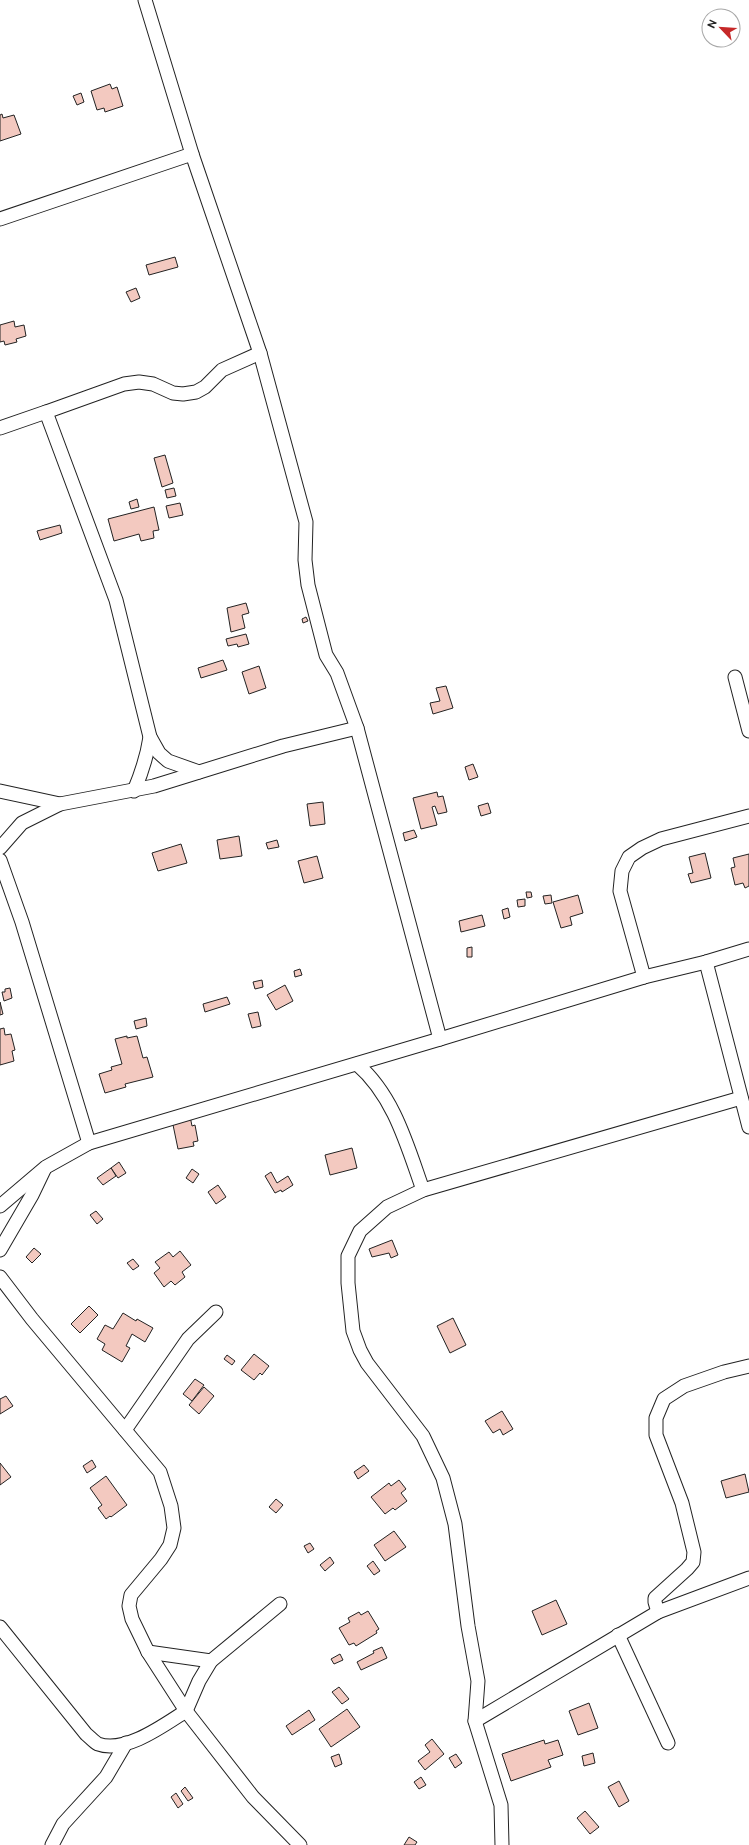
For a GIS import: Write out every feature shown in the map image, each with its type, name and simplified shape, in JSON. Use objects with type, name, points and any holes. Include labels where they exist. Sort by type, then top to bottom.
[{"type":"street","points":[[145,0],[192,154],[260,353],[306,522],[305,560],[308,585],[326,655],[337,673],[357,728],[440,1039]]},
{"type":"street","points":[[0,219],[192,154]]},
{"type":"street","points":[[0,428],[124,384],[139,382],[153,384],[173,393],[183,394],[196,392],[205,387],[222,370],[260,353]]},
{"type":"street","points":[[46,412],[116,600],[150,736],[158,753],[168,760],[199,772]]},
{"type":"street","points":[[735,677],[749,731]]},
{"type":"street","points":[[0,848],[22,823],[60,804],[134,791],[283,746],[357,728]]},
{"type":"street","points":[[134,791],[148,756],[150,736]]},
{"type":"street","points":[[0,791],[60,804]]},
{"type":"street","points":[[644,977],[620,891],[622,871],[629,857],[642,848],[662,839],[749,816]]},
{"type":"street","points":[[0,860],[25,930],[89,1143]]},
{"type":"street","points":[[0,1206],[46,1167],[89,1143],[644,977],[706,962],[749,949]]},
{"type":"street","points":[[706,962],[749,1127]]},
{"type":"street","points":[[357,1064],[369,1074],[384,1094],[397,1121],[424,1190]]},
{"type":"street","points":[[502,1845],[501,1805],[475,1721],[478,1681],[468,1626],[455,1524],[443,1478],[423,1436],[367,1363],[360,1350],[353,1331],[348,1284],[348,1256],[360,1232],[386,1207],[424,1190],[741,1098]]},
{"type":"street","points":[[0,1250],[32,1195],[46,1167]]},
{"type":"street","points":[[0,1277],[32,1319],[160,1472],[171,1506],[174,1528],[170,1545],[131,1595],[129,1606],[132,1618],[148,1652],[186,1711],[253,1797],[300,1845]]},
{"type":"street","points":[[125,1430],[188,1339],[216,1312]]},
{"type":"street","points":[[658,1612],[655,1598],[687,1570],[693,1562],[694,1552],[678,1491],[656,1435],[656,1418],[664,1399],[684,1386],[724,1372],[749,1366]]},
{"type":"street","points":[[475,1721],[658,1612],[749,1578]]},
{"type":"street","points":[[0,1626],[86,1734],[98,1744],[112,1746],[126,1743],[147,1735],[186,1711],[199,1681],[211,1661],[280,1604]]},
{"type":"street","points":[[618,1635],[668,1743]]},
{"type":"street","points":[[148,1652],[211,1661]]},
{"type":"street","points":[[52,1845],[63,1824],[106,1777],[126,1743]]},
{"type":"building","points":[[110,84],[112,89],[117,87],[123,106],[105,112],[104,108],[97,110],[91,91]]},
{"type":"building","points":[[81,93],[84,102],[77,105],[73,96]]},
{"type":"building","points":[[2,114],[3,118],[14,115],[21,134],[0,141],[0,115]]},
{"type":"building","points":[[175,257],[178,267],[149,275],[146,265]]},
{"type":"building","points":[[136,288],[140,298],[131,302],[126,292]]},
{"type":"building","points":[[14,321],[15,327],[24,325],[26,336],[16,339],[17,342],[5,345],[4,341],[0,342],[0,325]]},
{"type":"building","points":[[165,455],[173,483],[162,487],[154,458]]},
{"type":"building","points":[[174,488],[176,496],[167,498],[165,490]]},
{"type":"building","points":[[137,499],[139,507],[131,509],[129,502]]},
{"type":"building","points":[[180,503],[183,515],[169,518],[166,506]]},
{"type":"building","points":[[154,507],[159,530],[153,531],[154,538],[141,541],[139,534],[114,541],[108,519]]},
{"type":"building","points":[[60,525],[62,533],[40,540],[37,531]]},
{"type":"building","points":[[246,603],[249,613],[242,615],[245,628],[231,632],[227,608]]},
{"type":"building","points":[[306,617],[308,621],[303,623],[302,619]]},
{"type":"building","points":[[246,634],[249,644],[238,647],[237,644],[228,646],[226,639]]},
{"type":"building","points":[[223,660],[227,670],[201,678],[198,668]]},
{"type":"building","points":[[259,666],[266,688],[249,694],[242,672]]},
{"type":"building","points":[[446,686],[453,708],[433,714],[430,703],[440,701],[436,688]]},
{"type":"building","points":[[473,764],[478,777],[469,780],[465,767]]},
{"type":"building","points":[[437,792],[438,797],[443,796],[447,812],[438,814],[435,806],[432,807],[437,825],[421,829],[413,798]]},
{"type":"building","points":[[323,802],[325,824],[310,826],[307,804]]},
{"type":"building","points":[[488,803],[491,813],[481,816],[478,806]]},
{"type":"building","points":[[414,830],[417,837],[405,841],[403,833]]},
{"type":"building","points":[[239,836],[242,856],[220,859],[217,840]]},
{"type":"building","points":[[277,840],[279,847],[268,849],[266,843]]},
{"type":"building","points":[[181,844],[187,863],[158,871],[152,853]]},
{"type":"building","points":[[705,853],[711,878],[691,883],[688,874],[693,873],[689,857]]},
{"type":"building","points":[[749,854],[749,886],[745,888],[743,883],[735,885],[731,868],[735,867],[733,858]]},
{"type":"building","points":[[317,856],[323,878],[304,883],[298,861]]},
{"type":"building","points":[[526,892],[531,892],[532,897],[527,898]]},
{"type":"building","points":[[551,895],[552,903],[545,904],[543,896]]},
{"type":"building","points":[[578,895],[583,913],[570,917],[572,925],[561,928],[553,902]]},
{"type":"building","points":[[525,899],[525,906],[518,907],[517,900]]},
{"type":"building","points":[[508,908],[510,917],[504,919],[502,910]]},
{"type":"building","points":[[482,915],[485,926],[461,932],[459,921]]},
{"type":"building","points":[[472,947],[472,957],[467,957],[467,948]]},
{"type":"building","points":[[300,969],[302,975],[295,977],[294,971]]},
{"type":"building","points":[[262,980],[263,987],[255,989],[253,982]]},
{"type":"building","points":[[285,985],[293,1001],[276,1010],[267,995]]},
{"type":"building","points":[[10,988],[12,998],[4,1001],[2,992],[5,992],[5,989]]},
{"type":"building","points":[[227,997],[230,1004],[205,1012],[203,1004]]},
{"type":"building","points":[[0,1002],[3,1014],[0,1015]]},
{"type":"building","points":[[258,1012],[261,1026],[252,1028],[248,1014]]},
{"type":"building","points":[[146,1018],[147,1026],[136,1029],[134,1021]]},
{"type":"building","points":[[4,1028],[5,1035],[11,1034],[15,1050],[12,1051],[14,1061],[0,1065],[0,1029]]},
{"type":"building","points":[[127,1036],[127,1038],[137,1036],[143,1058],[147,1057],[153,1077],[125,1084],[126,1087],[105,1093],[99,1074],[112,1070],[111,1067],[122,1064],[115,1039]]},
{"type":"building","points":[[190,1116],[192,1126],[195,1125],[198,1141],[193,1142],[194,1146],[178,1149],[172,1120]]},
{"type":"building","points":[[352,1148],[357,1168],[330,1175],[325,1155]]},
{"type":"building","points":[[119,1162],[126,1173],[118,1178],[111,1168]]},
{"type":"building","points":[[111,1168],[116,1176],[103,1185],[97,1178]]},
{"type":"building","points":[[192,1169],[199,1174],[193,1183],[186,1178]]},
{"type":"building","points":[[271,1172],[277,1183],[288,1176],[293,1185],[282,1192],[281,1190],[275,1193],[265,1176]]},
{"type":"building","points":[[218,1185],[226,1197],[216,1204],[208,1192]]},
{"type":"building","points":[[96,1211],[103,1219],[97,1224],[90,1215]]},
{"type":"building","points":[[392,1240],[398,1255],[391,1258],[389,1253],[372,1257],[369,1249]]},
{"type":"building","points":[[34,1248],[41,1254],[32,1263],[26,1257]]},
{"type":"building","points":[[180,1251],[191,1265],[182,1272],[185,1277],[175,1285],[171,1281],[164,1287],[154,1273],[160,1268],[155,1262],[169,1252],[173,1257]]},
{"type":"building","points":[[133,1259],[139,1266],[133,1270],[127,1263]]},
{"type":"building","points":[[89,1306],[98,1315],[80,1333],[71,1324]]},
{"type":"building","points":[[123,1313],[136,1321],[137,1319],[153,1328],[145,1342],[132,1334],[126,1346],[130,1348],[122,1362],[102,1350],[105,1344],[97,1339],[105,1325],[113,1329]]},
{"type":"building","points":[[453,1318],[466,1345],[450,1353],[437,1326]]},
{"type":"building","points":[[254,1354],[269,1366],[262,1375],[260,1373],[254,1380],[241,1370]]},
{"type":"building","points":[[227,1355],[235,1361],[232,1365],[224,1359]]},
{"type":"building","points":[[195,1379],[204,1385],[192,1401],[183,1394]]},
{"type":"building","points":[[204,1387],[214,1396],[199,1414],[189,1405]]},
{"type":"building","points":[[6,1396],[13,1406],[0,1414],[0,1399]]},
{"type":"building","points":[[502,1411],[513,1429],[503,1435],[500,1429],[493,1433],[485,1421]]},
{"type":"building","points":[[92,1460],[96,1467],[87,1473],[83,1466]]},
{"type":"building","points":[[0,1463],[11,1477],[0,1485]]},
{"type":"building","points":[[364,1465],[369,1471],[358,1479],[354,1472]]},
{"type":"building","points":[[745,1474],[749,1492],[726,1498],[721,1481]]},
{"type":"building","points":[[106,1476],[127,1505],[106,1519],[98,1508],[102,1505],[90,1488]]},
{"type":"building","points":[[399,1480],[406,1489],[401,1493],[407,1501],[395,1510],[393,1508],[385,1514],[371,1497],[389,1483],[391,1486]]},
{"type":"building","points":[[276,1499],[283,1505],[276,1513],[269,1507]]},
{"type":"building","points":[[394,1531],[406,1547],[385,1561],[374,1545]]},
{"type":"building","points":[[310,1543],[314,1549],[308,1553],[304,1546]]},
{"type":"building","points":[[330,1557],[334,1563],[325,1571],[320,1565]]},
{"type":"building","points":[[373,1561],[380,1571],[374,1575],[367,1566]]},
{"type":"building","points":[[556,1600],[567,1624],[542,1635],[532,1611]]},
{"type":"building","points":[[368,1611],[379,1629],[376,1631],[377,1633],[356,1646],[354,1643],[349,1645],[339,1628],[350,1622],[348,1618],[359,1612],[361,1615]]},
{"type":"building","points":[[382,1647],[387,1658],[361,1670],[357,1662],[374,1653],[373,1651]]},
{"type":"building","points":[[340,1654],[343,1660],[334,1664],[331,1659]]},
{"type":"building","points":[[339,1687],[349,1699],[342,1704],[332,1692]]},
{"type":"building","points":[[589,1703],[598,1728],[578,1735],[569,1711]]},
{"type":"building","points":[[347,1709],[360,1727],[331,1747],[319,1729]]},
{"type":"building","points":[[309,1710],[315,1720],[292,1735],[286,1726]]},
{"type":"building","points":[[432,1739],[444,1754],[425,1770],[418,1761],[430,1752],[425,1745]]},
{"type":"building","points":[[544,1740],[545,1744],[558,1740],[563,1755],[548,1760],[551,1767],[511,1781],[502,1754]]},
{"type":"building","points":[[593,1753],[595,1763],[584,1766],[582,1756]]},
{"type":"building","points":[[339,1754],[342,1764],[335,1767],[331,1757]]},
{"type":"building","points":[[456,1754],[462,1763],[455,1768],[449,1758]]},
{"type":"building","points":[[421,1777],[426,1785],[419,1789],[414,1782]]},
{"type":"building","points":[[619,1781],[629,1801],[619,1807],[608,1787]]},
{"type":"building","points":[[185,1787],[193,1798],[188,1801],[181,1791]]},
{"type":"building","points":[[176,1793],[183,1804],[178,1808],[171,1797]]},
{"type":"building","points":[[585,1811],[599,1827],[590,1834],[577,1818]]},
{"type":"building","points":[[409,1837],[417,1842],[415,1845],[404,1845]]}]
